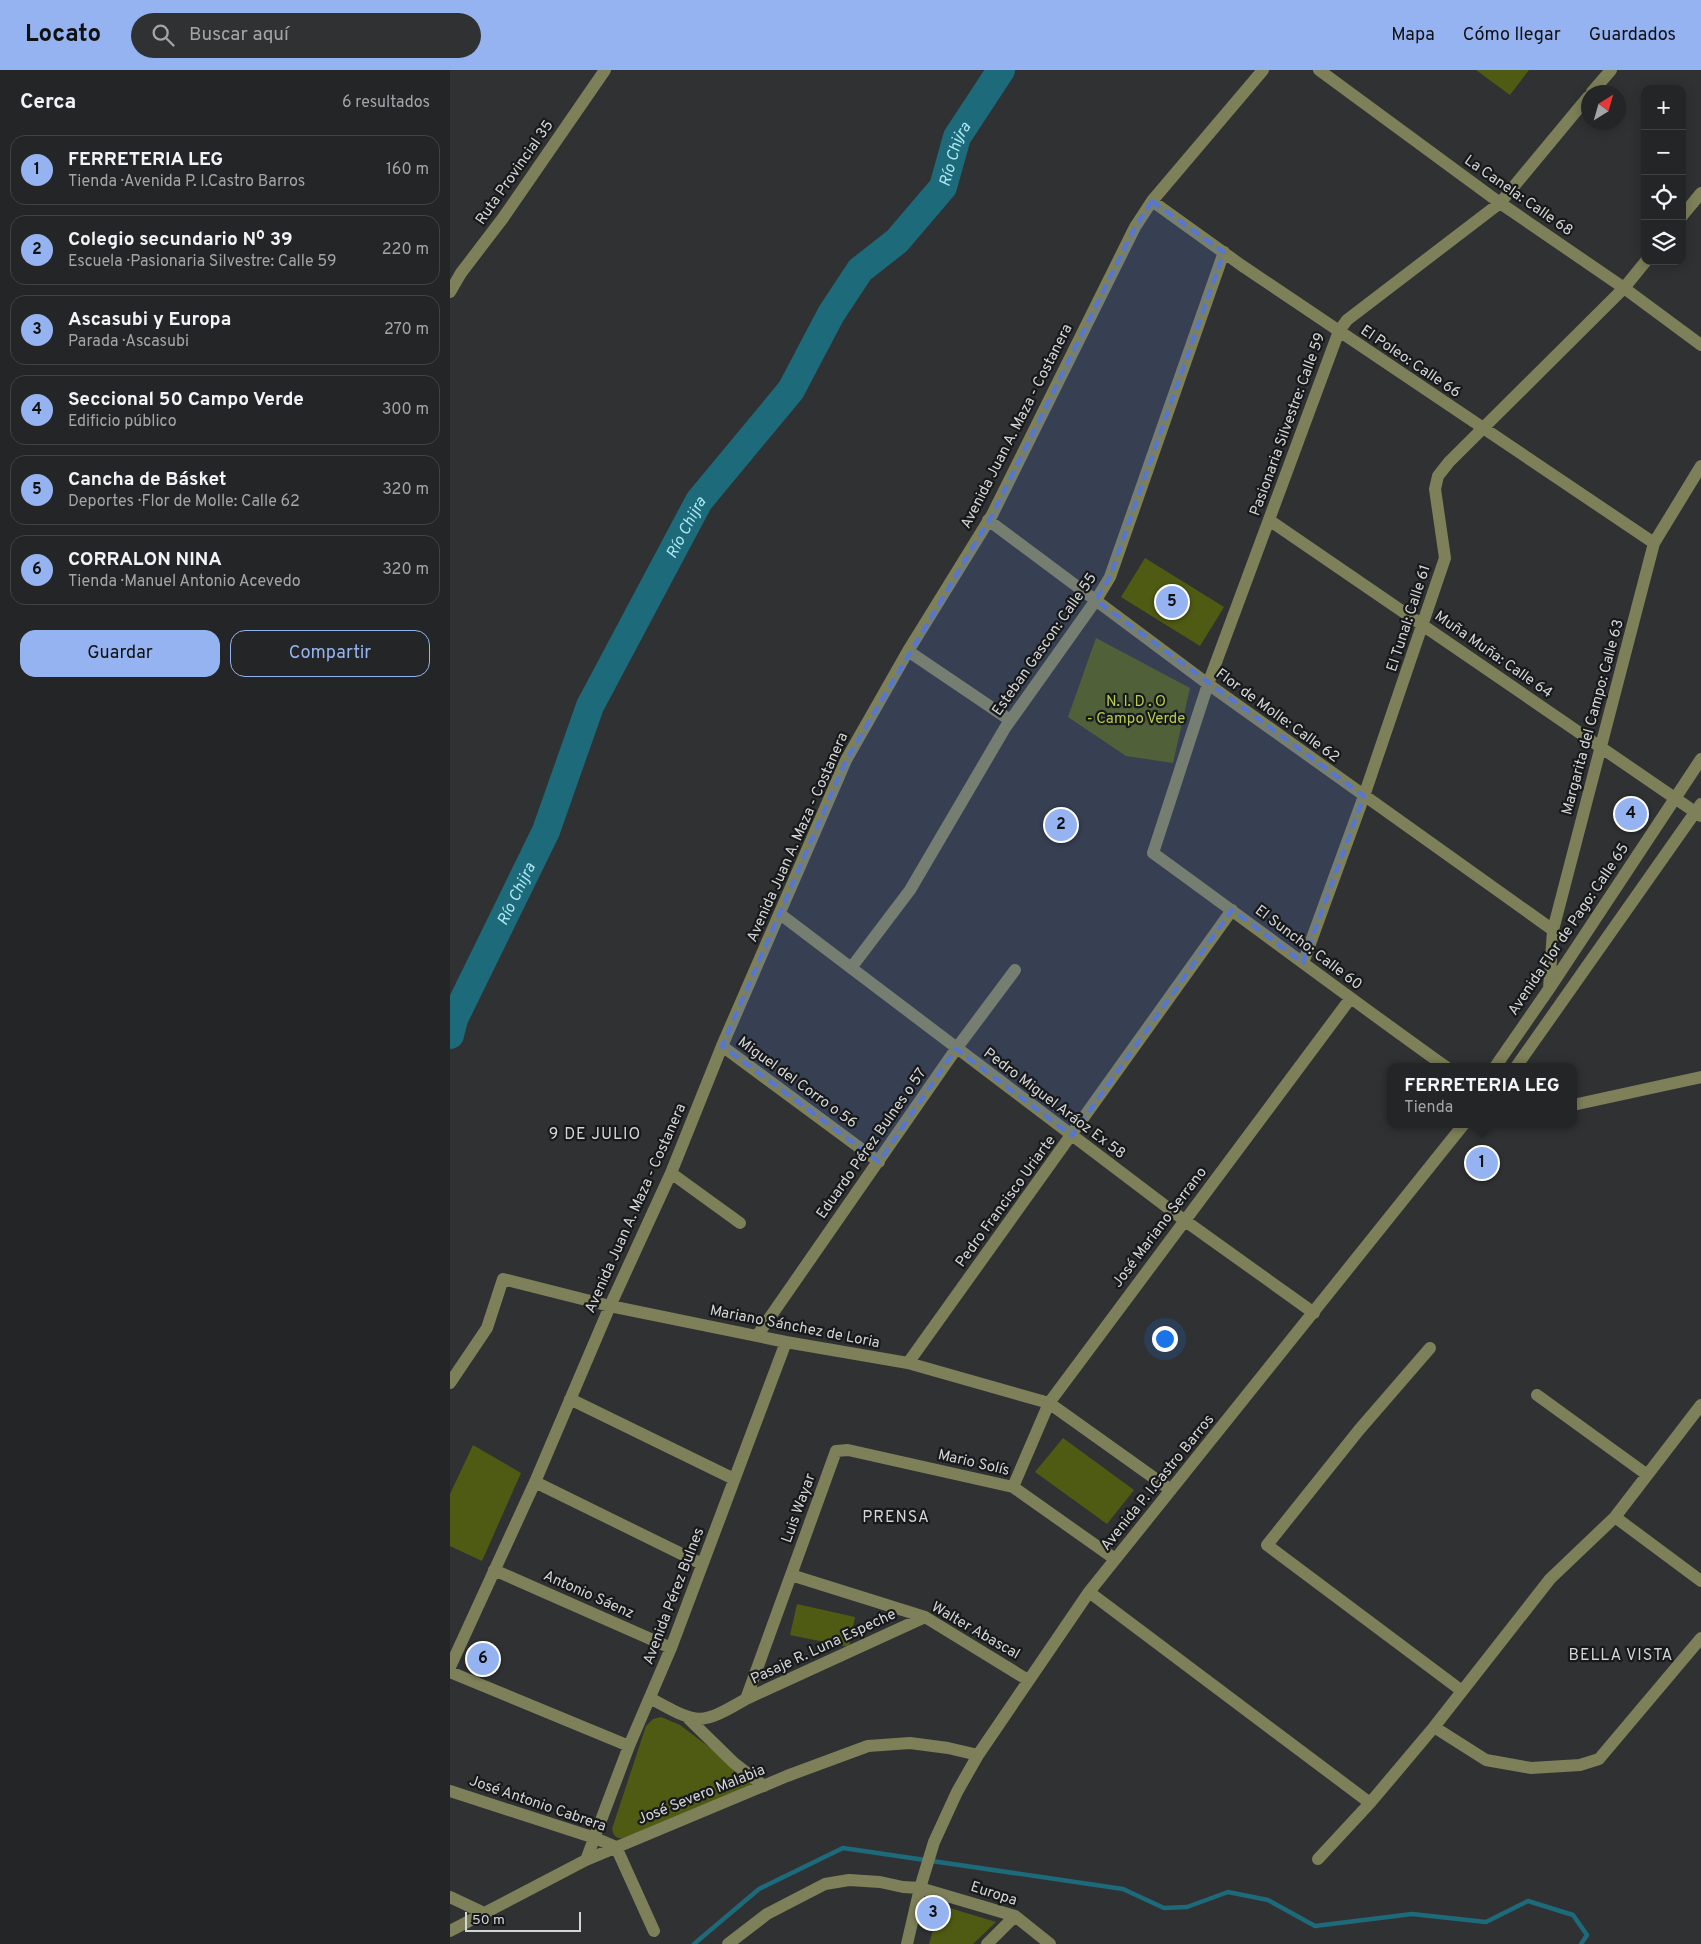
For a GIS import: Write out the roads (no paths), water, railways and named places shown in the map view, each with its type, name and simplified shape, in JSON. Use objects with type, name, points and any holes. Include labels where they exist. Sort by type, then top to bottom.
[{"type":"street","name":"Ruta Provincial 35","points":[[450,292],[461,273],[503,218],[605,70]]},
{"type":"street","name":"Avenida Juan A. Maza - Costanera","points":[[450,1667],[535,1482],[610,1306],[671,1173],[722,1046],[846,760],[908,652],[988,520],[1135,227],[1152,202],[1264,70]]},
{"type":"street","name":"La Canela: Calle 68","points":[[1319,70],[1500,203],[1624,288],[1701,345]]},
{"type":"street","points":[[1598,85],[1611,70]]},
{"type":"street","name":"Pasionaria Silvestre: Calle 59","points":[[1153,853],[1208,684],[1339,331],[1347,320],[1500,203],[1581,105]]},
{"type":"street","points":[[1686,211],[1701,193]]},
{"type":"street","name":"El Poleo: Calle 66","points":[[1152,202],[1483,429],[1654,543]]},
{"type":"street","name":"Esteban Gascon: Calle 55","points":[[851,968],[910,890],[1010,720],[1096,600],[1110,577],[1224,252]]},
{"type":"street","name":"El Tunal: Calle 61","points":[[1303,963],[1364,796],[1444,558],[1435,490],[1438,476],[1449,462],[1624,288],[1643,265]]},
{"type":"street","name":"Margarita del Campo: Calle 63","points":[[1549,989],[1553,930],[1654,543],[1701,466]]},
{"type":"street","name":"Flor de Molle: Calle 62","points":[[988,520],[1208,684],[1553,930]]},
{"type":"street","name":"Muña Muña: Calle 64","points":[[1269,520],[1601,748],[1674,797],[1699,811]]},
{"type":"street","points":[[908,652],[1010,720]]},
{"type":"street","name":"Avenida Flor de Pago: Calle 65","points":[[1498,1063],[1701,759]]},
{"type":"street","points":[[1519,1063],[1699,811]]},
{"type":"street","name":"El Suncho: Calle 60","points":[[1153,853],[1350,999],[1440,1063]]},
{"type":"street","name":"Pedro Francisco Uriarte","points":[[908,1363],[1232,910]]},
{"type":"street","name":"Pedro Miguel Aráoz Ex 58","points":[[780,914],[1184,1220],[1314,1312]]},
{"type":"street","name":"Eduardo Pérez Bulnes o 57","points":[[757,1336],[956,1049],[1015,970]]},
{"type":"street","name":"José Mariano Serrano","points":[[1013,1486],[1049,1403],[1350,999]]},
{"type":"street","name":"Miguel del Corro o 56","points":[[722,1046],[879,1162]]},
{"type":"street","points":[[1577,1104],[1701,1077]]},
{"type":"street","name":"Avenida P. I.Castro Barros","points":[[907,1944],[920,1888],[934,1842],[957,1792],[978,1755],[1028,1680],[1089,1592],[1461,1128]]},
{"type":"street","points":[[671,1173],[740,1223]]},
{"type":"street","name":"Mariano Sánchez de Loria","points":[[450,1383],[487,1328],[503,1279],[610,1306],[786,1342],[908,1363],[1049,1403],[1171,1490]]},
{"type":"street","name":"Avenida Pérez Bulnes","points":[[586,1860],[629,1746],[671,1648],[786,1342]]},
{"type":"street","points":[[1430,1348],[1359,1430],[1267,1545],[1462,1690]]},
{"type":"street","points":[[1537,1395],[1646,1474]]},
{"type":"street","points":[[570,1399],[734,1478]]},
{"type":"street","points":[[1318,1859],[1370,1803],[1434,1727],[1550,1579],[1615,1517],[1646,1474],[1701,1405]]},
{"type":"street","name":"Mario Solís","points":[[836,1451],[848,1450],[1013,1486],[1115,1559]]},
{"type":"street","name":"Luis Wayar","points":[[791,1575],[836,1451]]},
{"type":"street","points":[[535,1482],[702,1564]]},
{"type":"street","points":[[1615,1517],[1701,1580]]},
{"type":"street","name":"Antonio Sáenz","points":[[494,1570],[671,1648]]},
{"type":"street","name":"Walter Abascal","points":[[791,1575],[925,1617],[1028,1680]]},
{"type":"street","name":"Pasaje R. Luna Espeche","points":[[746,1699],[791,1575]]},
{"type":"street","points":[[1089,1592],[1370,1803]]},
{"type":"street","name":"Pasaje R. Luna Espeche","points":[[746,1699],[925,1617]]},
{"type":"street","points":[[1434,1727],[1486,1760],[1531,1768],[1580,1765],[1599,1759],[1701,1638]]},
{"type":"street","points":[[450,1672],[629,1746]]},
{"type":"street","points":[[650,1698],[688,1718],[734,1764],[764,1786]]},
{"type":"street","points":[[688,1718],[707,1720],[746,1699]]},
{"type":"street","name":"José Severo Malabia","points":[[450,1930],[586,1860],[764,1786],[868,1746],[910,1743],[948,1748],[978,1755]]},
{"type":"street","name":"José Antonio Cabrera","points":[[450,1790],[595,1838],[616,1847]]},
{"type":"street","points":[[616,1847],[654,1931]]},
{"type":"street","name":"Europa","points":[[728,1944],[767,1914],[825,1884],[849,1880],[920,1888],[1015,1916],[1050,1944]]},
{"type":"street","points":[[450,1897],[484,1913]]},
{"type":"street","points":[[987,1944],[1015,1916]]},
{"type":"waterway","name":"Río Chijra","points":[[450,1035],[454,1019],[546,831],[590,706],[699,501],[791,390],[831,314],[860,270],[897,241],[943,187],[957,137],[1001,70]]},
{"type":"waterway","points":[[694,1944],[759,1889],[843,1848],[1123,1889],[1164,1908],[1187,1907],[1228,1892],[1268,1900],[1315,1926],[1412,1914],[1486,1922],[1528,1901],[1573,1915],[1587,1935],[1581,1944]]},
{"type":"place","name":"Cancha de Básket","points":[[1172,602]]},
{"type":"place","name":"Seccional 50 Campo Verde","points":[[1631,814]]},
{"type":"place","name":"Colegio secundario Nº 39","points":[[1061,825]]},
{"type":"place","name":"FERRETERIA LEG","points":[[1482,1163]]},
{"type":"place","name":"CORRALON NINA","points":[[483,1659]]},
{"type":"place","name":"Ascasubi y Europa","points":[[933,1913]]},
{"type":"district","name":"9 DE JULIO","points":[[595,1133]]},
{"type":"district","name":"PRENSA","points":[[896,1516]]},
{"type":"district","name":"BELLA VISTA","points":[[1621,1654]]},
{"type":"park label","name":"N. I. D . O - Campo Verde","points":[[1136,710]]}]
